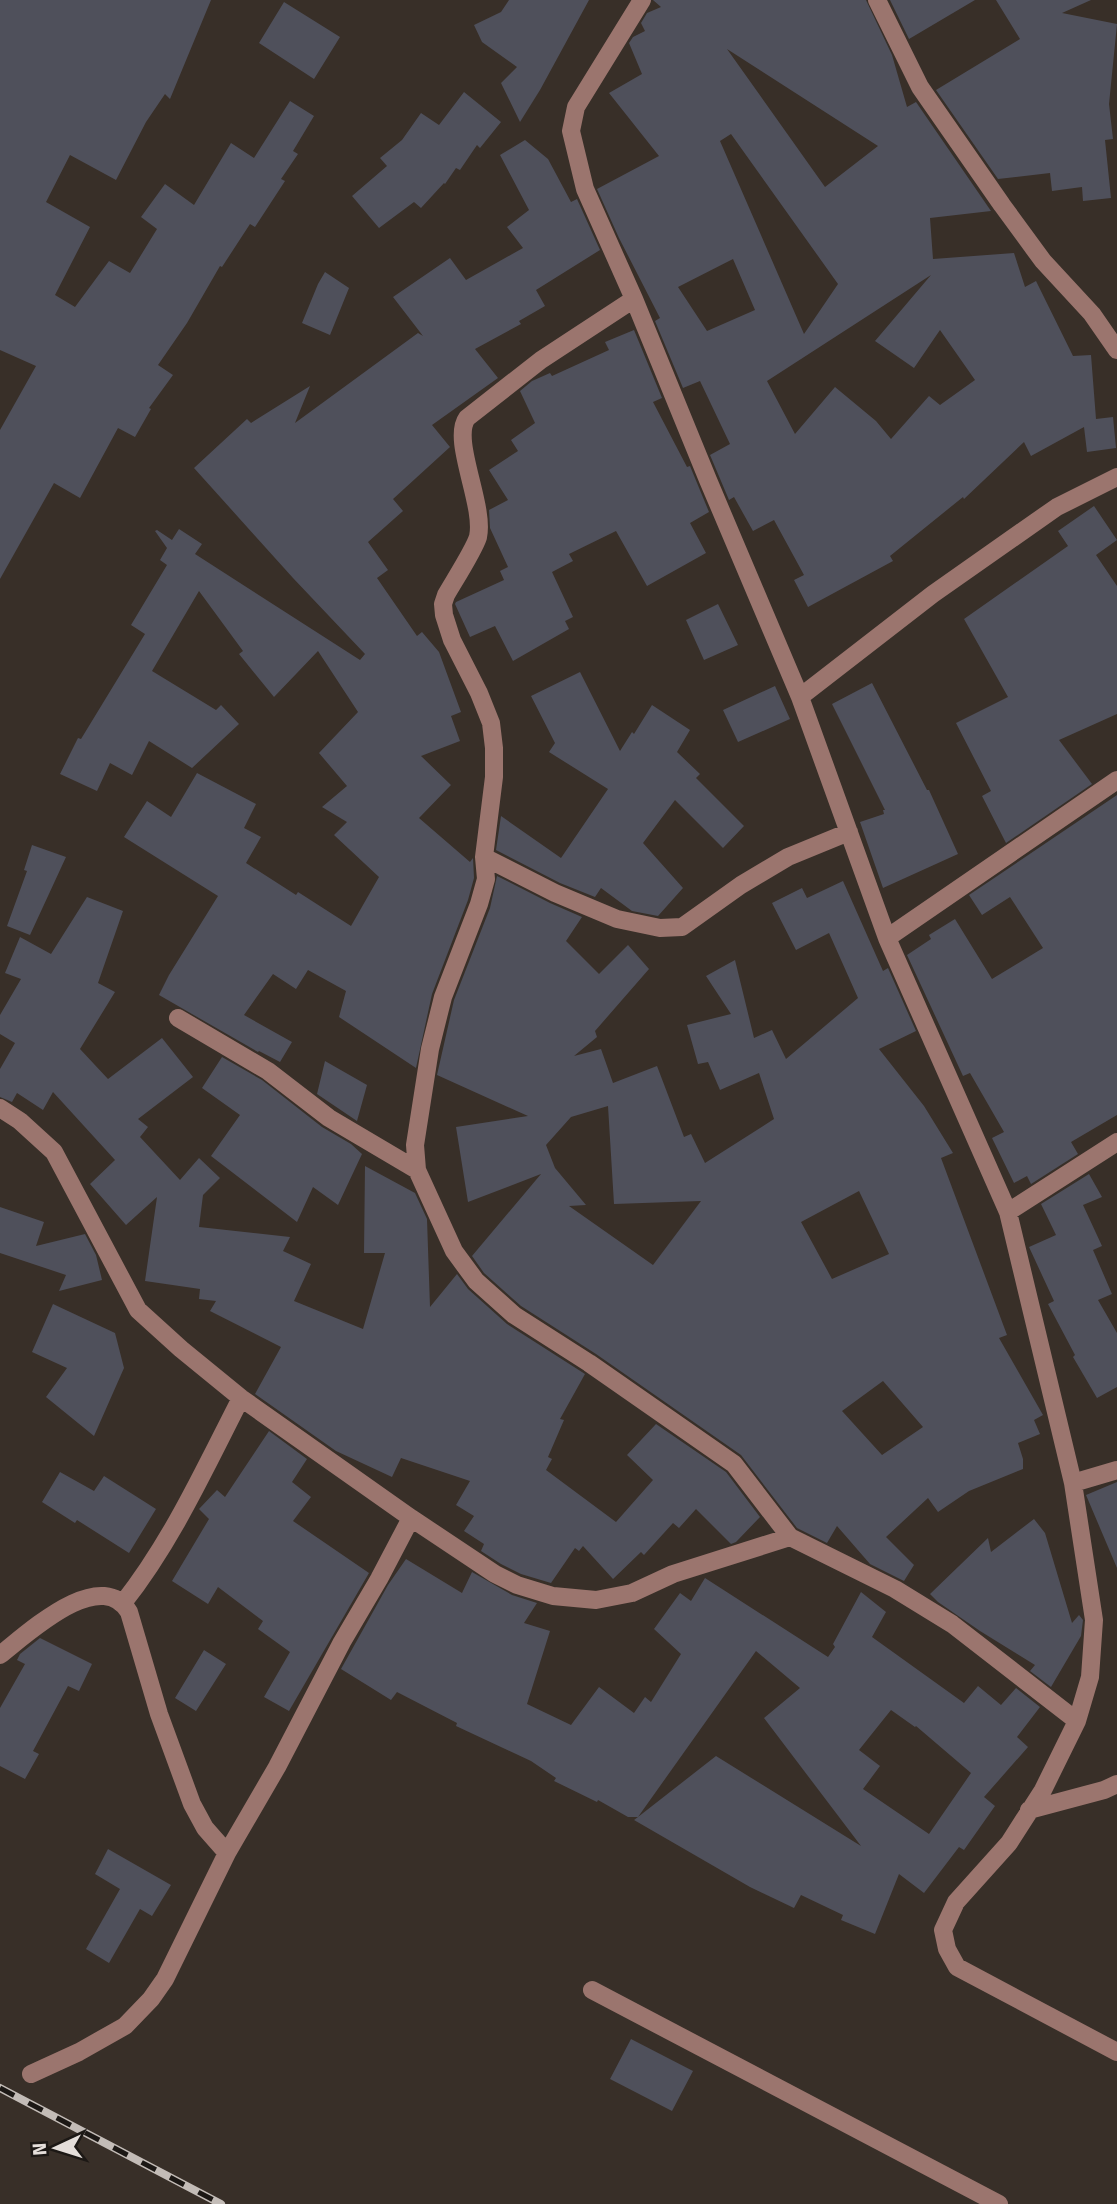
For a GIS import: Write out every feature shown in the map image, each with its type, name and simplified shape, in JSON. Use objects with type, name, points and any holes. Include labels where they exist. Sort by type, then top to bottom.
[{"type":"street","points":[[642,0],[576,107],[571,131],[585,189],[634,299],[800,697],[887,938],[1008,1212],[1073,1483],[1094,1620],[1090,1677],[1077,1721],[1043,1790],[1009,1843],[956,1902],[943,1930],[947,1949],[957,1967],[1117,2052]]},
{"type":"street","points":[[877,0],[920,87],[1043,261],[1092,314],[1117,350]]},
{"type":"street","points":[[634,299],[541,360],[467,418],[463,424],[464,448],[478,508],[477,538],[443,604],[452,640],[491,723],[494,777],[484,857],[486,879],[443,997],[430,1049],[415,1146],[417,1170],[454,1251],[476,1281],[514,1315],[589,1363],[734,1464],[790,1537],[895,1589],[952,1624],[1077,1721]]},
{"type":"street","points":[[800,697],[933,594],[1057,507],[1117,477]]},
{"type":"street","points":[[887,938],[1117,780]]},
{"type":"street","points":[[484,857],[555,893],[617,919],[660,928],[682,927],[741,884],[788,857],[849,832]]},
{"type":"street","points":[[178,1018],[268,1071],[329,1118],[417,1170]]},
{"type":"street","points":[[0,1108],[20,1121],[54,1152],[138,1310],[241,1398],[495,1574],[517,1585],[552,1596],[596,1600],[632,1593],[673,1574],[790,1537]]},
{"type":"street","points":[[1008,1212],[1117,1142]]},
{"type":"street","points":[[123,1603],[167,1538],[241,1398]]},
{"type":"street","points":[[1073,1483],[1117,1470]]},
{"type":"street","points":[[31,2074],[79,2052],[125,2026],[151,1999],[165,1979],[227,1853],[411,1518]]},
{"type":"street","points":[[0,1655],[37,1624],[73,1604],[102,1596],[123,1603],[129,1612],[159,1714],[192,1804],[205,1828],[227,1853]]},
{"type":"street","points":[[1029,1810],[1117,1784]]},
{"type":"street","points":[[592,1990],[999,2204]]},
{"type":"building","points":[[0,0],[211,0],[170,99],[165,94],[146,122],[116,180],[70,155],[46,202],[90,227],[55,295],[75,307],[109,261],[130,273],[157,229],[141,217],[165,184],[194,205],[231,143],[254,158],[290,101],[314,116],[293,151],[298,154],[281,179],[285,181],[255,227],[250,224],[222,267],[220,266],[187,323],[158,365],[173,375],[149,408],[151,409],[135,437],[118,428],[80,498],[54,483],[0,579],[0,430],[36,366],[0,350]]},
{"type":"building","points":[[509,0],[589,0],[520,122],[501,83],[517,67],[482,42],[474,25],[501,12]]},
{"type":"building","points":[[653,0],[866,0],[892,55],[907,107],[916,102],[991,211],[930,218],[933,259],[1014,253],[1025,287],[1036,281],[1073,356],[1091,355],[1096,419],[1113,417],[1116,448],[1087,452],[1084,427],[1031,456],[1024,442],[964,499],[963,497],[890,556],[893,561],[808,607],[794,580],[804,575],[774,520],[753,531],[734,497],[729,500],[710,455],[730,444],[700,381],[683,388],[655,321],[660,318],[597,189],[659,156],[609,93],[642,74],[629,43],[633,37],[645,31],[641,23],[647,13],[661,7]],"holes":[[[727,49],[878,146],[825,187]],[[731,134],[838,284],[804,334],[720,141]],[[733,259],[755,310],[707,331],[678,287]],[[931,275],[875,341],[914,368],[940,330],[975,380],[940,405],[929,396],[891,439],[876,421],[835,387],[795,434],[767,381]]]},
{"type":"building","points":[[890,0],[975,0],[909,39]]},
{"type":"building","points":[[996,0],[1091,0],[1062,13],[1117,24],[1109,104],[1113,139],[1105,140],[1111,198],[1083,201],[1082,187],[1052,191],[1050,173],[998,179],[936,90],[1020,39]]},
{"type":"building","points":[[284,2],[340,37],[314,79],[259,43]]},
{"type":"building","points":[[464,92],[501,122],[480,148],[477,145],[460,170],[456,168],[445,184],[421,208],[414,202],[379,228],[352,196],[387,166],[380,158],[402,140],[421,113],[439,125]]},
{"type":"building","points":[[525,140],[548,159],[571,202],[577,199],[600,250],[536,290],[545,306],[519,321],[521,324],[475,349],[498,378],[432,425],[450,447],[393,499],[403,511],[368,542],[388,570],[377,578],[417,636],[422,632],[439,652],[461,712],[451,716],[460,741],[421,756],[451,785],[419,818],[470,862],[473,858],[474,878],[432,994],[416,1068],[339,1017],[346,991],[308,970],[296,989],[273,974],[244,1015],[292,1042],[280,1062],[159,995],[218,896],[124,837],[147,801],[171,817],[197,773],[256,804],[244,828],[261,837],[246,863],[351,926],[379,877],[334,835],[347,822],[322,807],[347,786],[319,753],[358,712],[318,651],[274,697],[239,654],[243,651],[199,591],[152,671],[216,710],[221,705],[239,724],[192,768],[149,741],[132,775],[110,763],[97,791],[60,774],[78,738],[81,739],[145,634],[131,625],[167,565],[160,560],[167,548],[155,531],[157,530],[172,540],[179,529],[202,544],[195,554],[360,660],[365,654],[194,468],[247,419],[251,423],[310,386],[295,423],[418,333],[423,336],[393,297],[450,258],[466,280],[523,248],[507,227],[529,210],[500,155]]},
{"type":"building","points":[[325,272],[349,288],[330,335],[302,323]]},
{"type":"building","points":[[634,330],[662,398],[653,402],[687,467],[690,466],[709,512],[690,523],[706,553],[647,586],[616,531],[569,554],[573,561],[552,572],[573,617],[565,621],[569,629],[513,661],[495,626],[470,637],[455,604],[504,580],[500,571],[508,567],[490,528],[489,510],[508,500],[489,470],[518,451],[511,440],[535,423],[520,391],[532,381],[550,373],[552,376],[609,350],[605,342]]},
{"type":"building","points":[[1094,506],[1117,540],[1096,555],[1117,586],[1117,714],[1059,740],[1092,784],[1006,843],[982,796],[991,791],[956,723],[1008,697],[964,619],[1068,546],[1058,531]]},
{"type":"building","points":[[718,604],[738,645],[704,660],[686,620]]},
{"type":"building","points":[[580,672],[620,751],[652,705],[690,730],[677,752],[700,774],[696,778],[744,826],[723,848],[675,800],[643,843],[683,888],[658,916],[632,911],[601,888],[595,897],[560,883],[496,850],[501,816],[561,858],[608,789],[549,752],[555,743],[531,696]]},
{"type":"building","points":[[872,683],[929,790],[958,854],[883,888],[860,822],[884,814],[885,810],[832,704]]},
{"type":"building","points":[[775,686],[790,719],[738,742],[723,710]]},
{"type":"building","points":[[1117,795],[1117,1115],[1071,1142],[1078,1154],[1031,1184],[1027,1176],[1014,1183],[992,1138],[1004,1132],[970,1073],[963,1076],[907,955],[931,939],[929,935],[955,919],[992,979],[1043,948],[1010,897],[982,915],[969,895]]},
{"type":"building","points":[[32,845],[66,857],[30,935],[7,926],[27,871],[24,870]]},
{"type":"building","points":[[497,876],[582,917],[566,941],[599,974],[628,945],[649,969],[595,1031],[597,1037],[574,1056],[601,1049],[613,1083],[657,1066],[684,1137],[691,1134],[705,1163],[774,1119],[759,1073],[720,1090],[708,1062],[698,1064],[687,1025],[731,1014],[706,976],[735,960],[754,1038],[772,1030],[786,1059],[858,998],[829,933],[796,950],[772,903],[802,888],[807,898],[843,881],[883,971],[888,968],[916,1031],[879,1049],[924,1106],[953,1153],[941,1158],[1007,1335],[999,1338],[1043,1415],[1034,1420],[1040,1434],[1018,1443],[1023,1469],[969,1491],[938,1512],[928,1498],[886,1537],[914,1565],[904,1581],[870,1564],[837,1526],[827,1543],[797,1528],[741,1455],[596,1354],[521,1306],[484,1273],[472,1256],[541,1174],[468,1202],[456,1127],[528,1116],[437,1075],[454,1000],[490,908]],"holes":[[[608,1106],[614,1204],[701,1201],[653,1265],[569,1206],[586,1205],[555,1168],[546,1145],[571,1117]],[[859,1191],[889,1254],[832,1279],[801,1222]],[[883,1381],[923,1427],[882,1455],[842,1411]]]},
{"type":"building","points":[[87,897],[123,911],[98,983],[115,992],[80,1049],[108,1079],[162,1038],[193,1077],[138,1119],[148,1127],[140,1137],[180,1180],[199,1158],[220,1178],[203,1195],[199,1227],[290,1237],[283,1251],[311,1264],[294,1301],[363,1329],[385,1253],[364,1253],[365,1166],[415,1193],[427,1219],[430,1307],[457,1274],[468,1289],[507,1324],[585,1374],[560,1419],[564,1420],[548,1457],[552,1459],[546,1470],[616,1522],[653,1480],[627,1455],[656,1424],[726,1472],[760,1517],[731,1544],[696,1509],[679,1528],[673,1523],[644,1555],[641,1552],[613,1579],[583,1546],[579,1551],[575,1548],[551,1583],[521,1574],[501,1564],[481,1551],[484,1544],[464,1531],[474,1516],[456,1505],[470,1481],[401,1458],[392,1477],[336,1451],[255,1394],[281,1347],[210,1311],[216,1301],[199,1299],[200,1289],[145,1281],[157,1197],[126,1225],[90,1184],[115,1160],[53,1092],[43,1110],[17,1093],[12,1102],[0,1097],[0,1069],[15,1043],[0,1034],[0,1015],[21,979],[5,973],[20,937],[51,954]]},
{"type":"building","points":[[222,1057],[262,1080],[362,1154],[338,1205],[313,1187],[297,1222],[211,1156],[240,1115],[202,1088]]},
{"type":"building","points":[[325,1061],[367,1085],[357,1121],[317,1094]]},
{"type":"building","points":[[1089,1174],[1102,1197],[1083,1205],[1102,1246],[1093,1250],[1112,1294],[1098,1300],[1117,1333],[1117,1387],[1097,1398],[1073,1357],[1075,1355],[1048,1304],[1054,1301],[1029,1247],[1056,1235],[1041,1204]]},
{"type":"building","points":[[0,1207],[44,1222],[36,1246],[85,1234],[96,1255],[102,1280],[59,1291],[66,1275],[0,1253]]},
{"type":"building","points":[[53,1304],[115,1333],[124,1368],[94,1436],[46,1397],[67,1368],[32,1352]]},
{"type":"building","points":[[269,1431],[307,1459],[292,1482],[311,1497],[293,1521],[369,1573],[289,1711],[264,1697],[290,1652],[258,1629],[263,1621],[218,1587],[208,1604],[172,1581],[209,1519],[199,1509],[217,1490],[225,1497]]},
{"type":"building","points":[[60,1472],[94,1491],[104,1476],[156,1509],[129,1553],[77,1520],[75,1523],[42,1502]]},
{"type":"building","points":[[1117,1482],[1117,1568],[1086,1495]]},
{"type":"building","points":[[1034,1519],[1045,1533],[1072,1623],[1079,1615],[1083,1620],[1081,1636],[1051,1687],[1030,1671],[1035,1665],[980,1631],[930,1594],[988,1538],[991,1552]]},
{"type":"building","points":[[406,1559],[462,1593],[472,1572],[512,1595],[537,1603],[524,1623],[550,1631],[527,1704],[571,1725],[599,1687],[634,1713],[645,1697],[651,1702],[681,1654],[654,1629],[680,1593],[691,1601],[705,1578],[828,1657],[861,1592],[886,1612],[872,1637],[964,1703],[978,1686],[1001,1705],[1016,1688],[1040,1707],[1017,1737],[1028,1747],[984,1797],[995,1806],[964,1850],[959,1847],[924,1893],[899,1874],[875,1934],[841,1920],[843,1915],[801,1895],[794,1908],[750,1887],[634,1820],[638,1817],[628,1817],[598,1800],[597,1802],[554,1781],[556,1778],[531,1761],[456,1726],[457,1723],[397,1692],[391,1700],[341,1669],[388,1585]],"holes":[[[756,1651],[800,1688],[764,1718],[861,1846],[716,1756],[638,1817]],[[891,1710],[916,1726],[971,1773],[929,1834],[863,1789],[880,1766],[859,1750]]]},
{"type":"building","points":[[40,1638],[92,1664],[79,1691],[68,1686],[33,1751],[39,1754],[25,1779],[0,1766],[0,1708],[25,1664],[17,1660],[20,1654]]},
{"type":"building","points":[[204,1650],[226,1664],[196,1711],[175,1698]]},
{"type":"building","points":[[108,1849],[171,1885],[152,1916],[140,1909],[109,1963],[86,1949],[120,1889],[95,1874]]},
{"type":"building","points":[[631,2039],[693,2071],[672,2111],[610,2079]]},
{"type":"railway","points":[[0,2088],[221,2204]]}]
